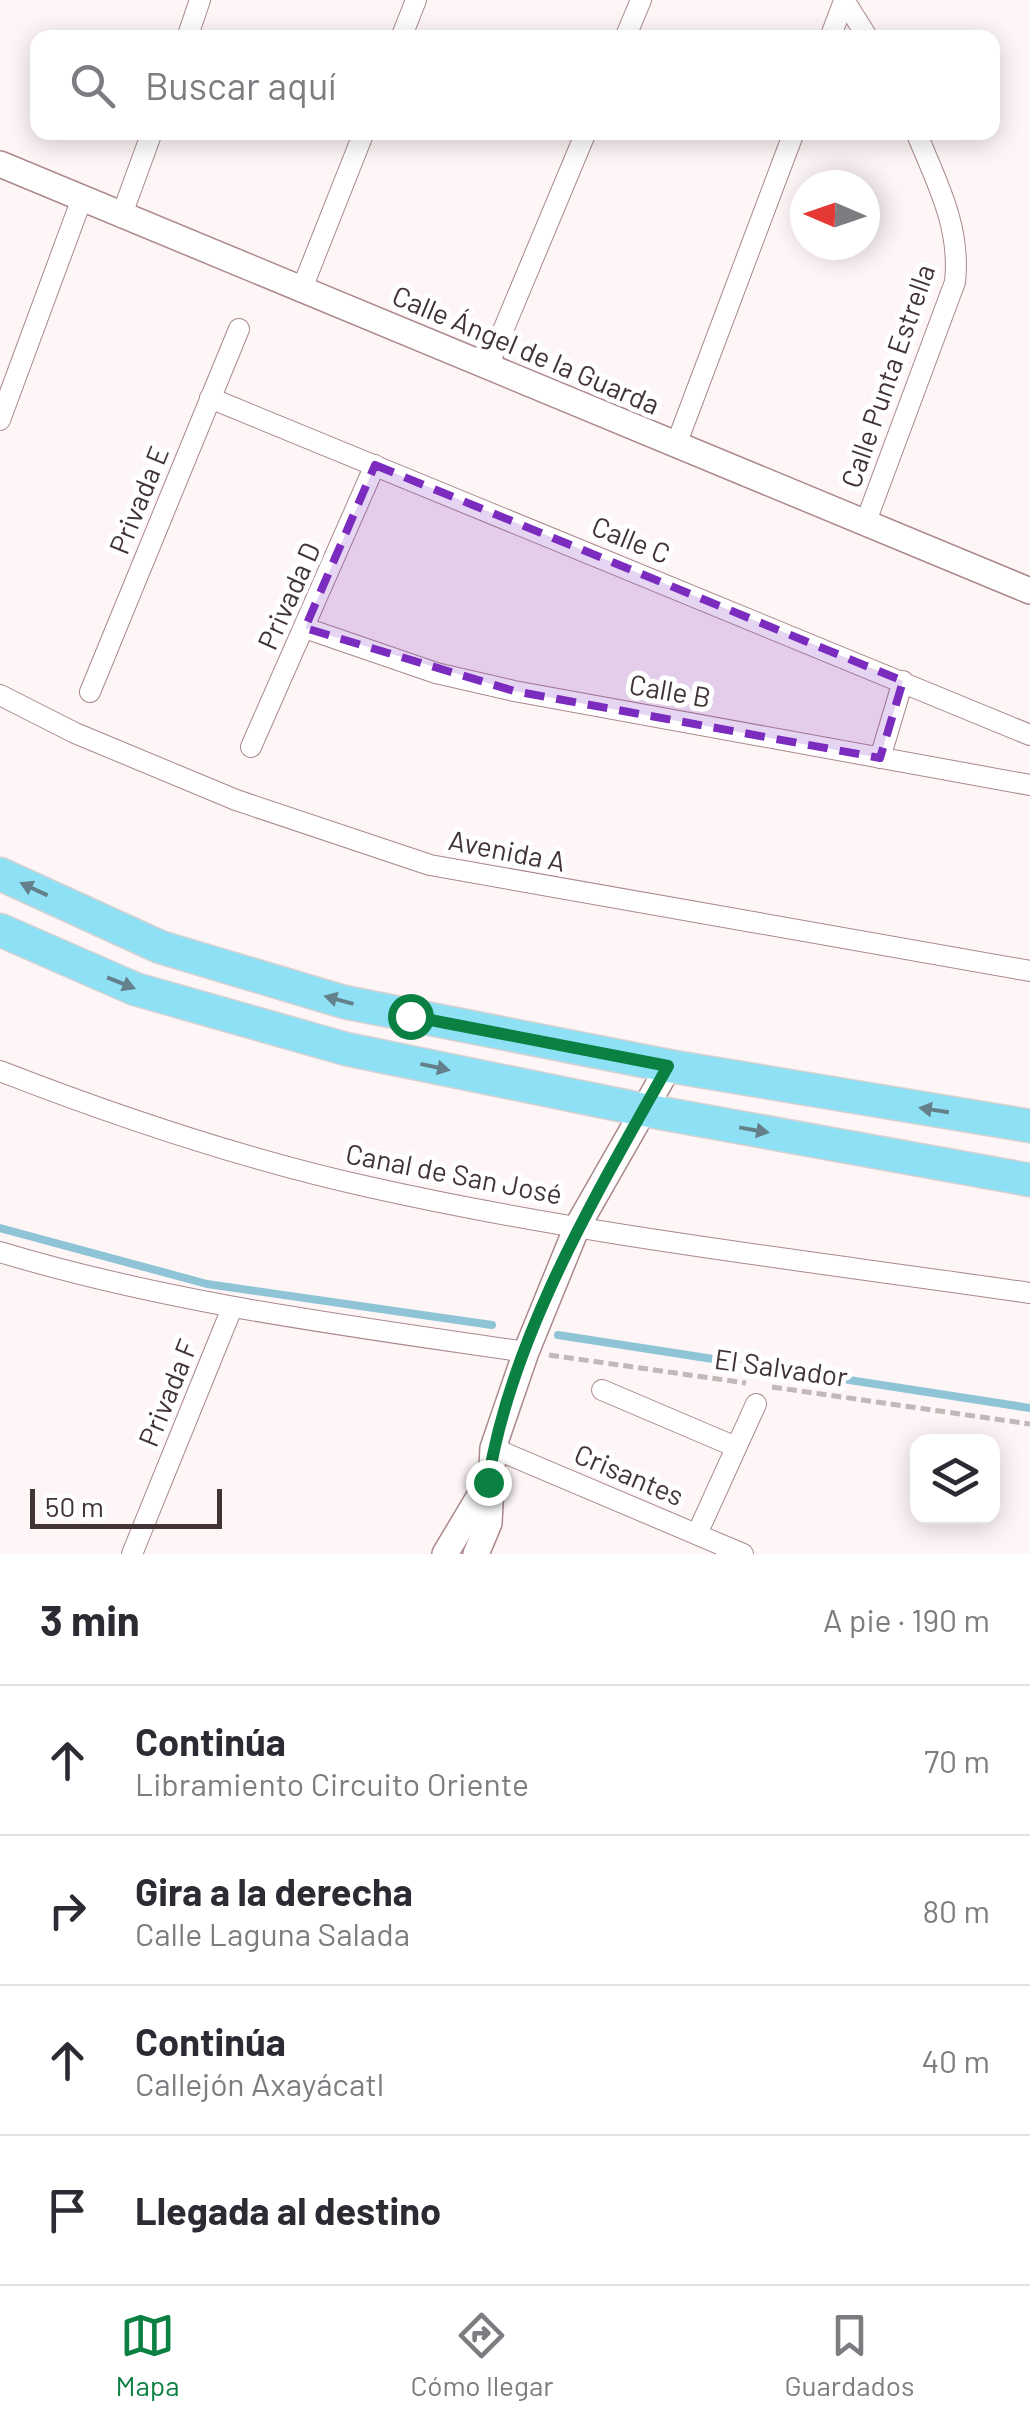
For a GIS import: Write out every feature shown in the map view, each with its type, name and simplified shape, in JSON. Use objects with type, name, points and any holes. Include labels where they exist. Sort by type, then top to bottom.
[{"type":"main road","points":[[0,874],[160,947],[344,1002],[668,1066],[1030,1126]]},
{"type":"main road","points":[[0,930],[135,989],[265,1029],[644,1110],[1030,1180]]},
{"type":"street","points":[[189,30],[200,0]]},
{"type":"street","points":[[405,30],[416,0]]},
{"type":"street","points":[[628,30],[641,0]]},
{"type":"street","points":[[833,30],[844,0]]},
{"type":"street","points":[[844,0],[863,30]]},
{"type":"street","points":[[121,218],[149,140]]},
{"type":"street","points":[[301,291],[361,140]]},
{"type":"street","points":[[489,364],[583,140]]},
{"type":"street","points":[[676,445],[791,140]]},
{"type":"street","name":"Calle Punta Estrella","points":[[865,524],[955,282],[958,252],[950,212],[919,140]]},
{"type":"street","name":"Calle Ángel de la Guarda","points":[[0,164],[81,202],[489,364],[1030,591]]},
{"type":"street","points":[[0,420],[81,202]]},
{"type":"street","name":"Privada E","points":[[90,692],[239,329]]},
{"type":"street","name":"Calle C","points":[[210,398],[1030,735]]},
{"type":"street","name":"Privada D","points":[[251,747],[375,466]]},
{"type":"street","name":"Calle B","points":[[305,628],[475,682],[1030,784]]},
{"type":"street","points":[[880,758],[904,680]]},
{"type":"street","name":"Avenida A","points":[[0,695],[74,732],[236,800],[430,865],[1030,970]]},
{"type":"street","points":[[476,1554],[489,1523],[488,1482],[494,1448],[526,1352],[578,1227],[668,1066]]},
{"type":"street","name":"Canal de San José","points":[[0,1071],[108,1113],[232,1152],[370,1188],[578,1227],[1030,1293]]},
{"type":"street","points":[[0,1252],[112,1284],[232,1308],[526,1352]]},
{"type":"street","name":"Privada F","points":[[132,1554],[232,1308]]},
{"type":"street","points":[[602,1390],[736,1447]]},
{"type":"street","points":[[697,1534],[756,1404]]},
{"type":"street","name":"Crisantes","points":[[494,1448],[743,1554]]},
{"type":"street","points":[[445,1554],[488,1482]]},
{"type":"path","name":"El Salvador","points":[[526,1352],[1030,1424]]},
{"type":"highlighted area","points":[[375,465],[903,681],[880,758],[514,691],[305,628]]},
{"type":"waterway","points":[[0,1228],[207,1284],[492,1325]]},
{"type":"waterway","points":[[558,1335],[1030,1408]]},
{"type":"route","points":[[410,1016],[668,1066],[578,1227],[526,1352],[494,1448],[488,1482]]}]
